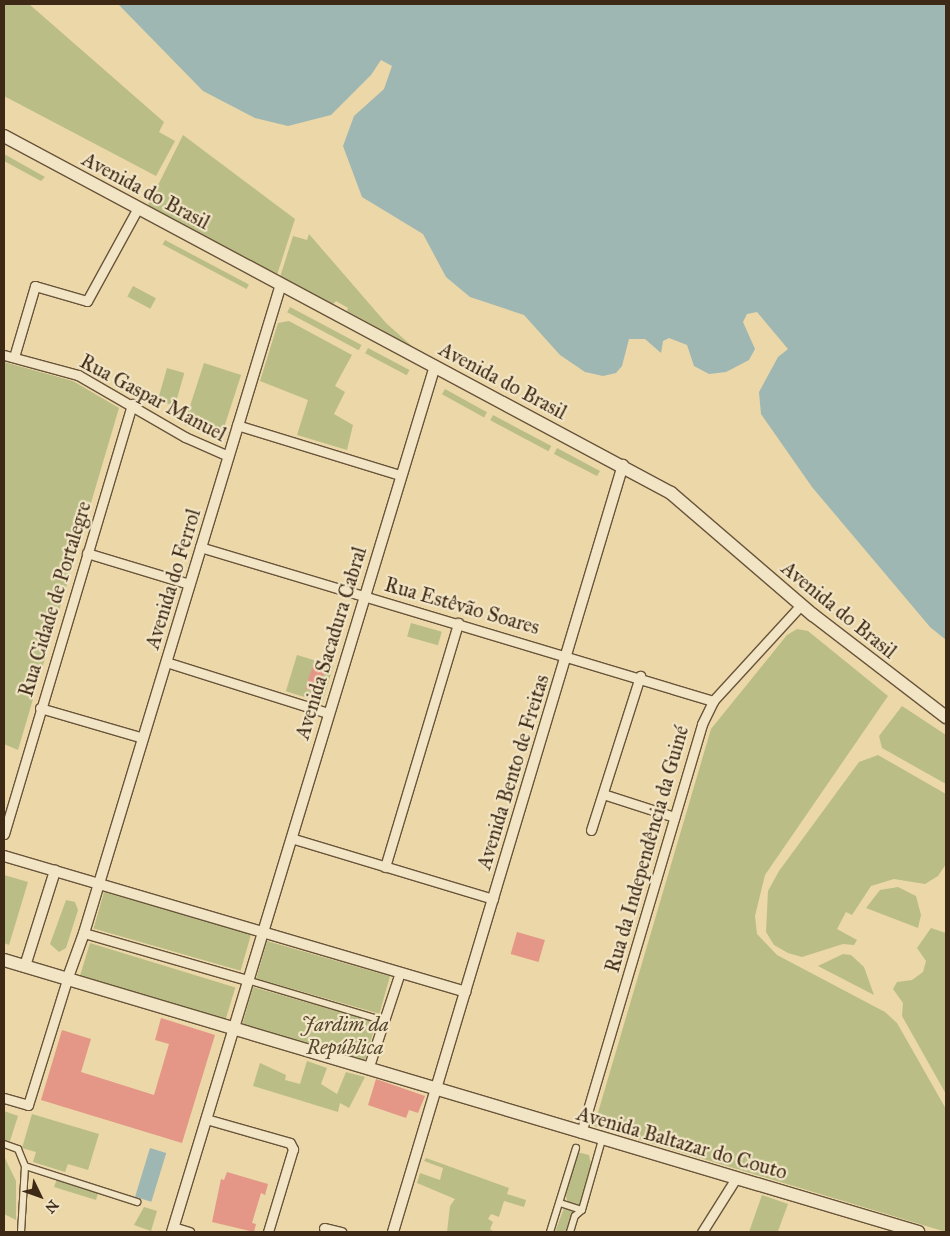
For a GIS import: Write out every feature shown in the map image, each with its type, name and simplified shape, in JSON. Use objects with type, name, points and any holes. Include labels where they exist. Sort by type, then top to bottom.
[{"type":"main road","name":"Avenida do Brasil","points":[[4,136],[623,465],[685,503],[801,605],[946,717]]},
{"type":"main road","name":"Avenida Baltazar do Couto","points":[[4,960],[436,1088],[602,1140],[918,1232]]},
{"type":"street","points":[[14,357],[35,286],[87,301],[138,208]]},
{"type":"street","name":"Avenida do Ferrol","points":[[67,980],[84,933],[281,284]]},
{"type":"street","name":"Rua Gaspar Manuel","points":[[4,354],[78,375],[132,404],[185,437],[228,456]]},
{"type":"street","name":"Avenida Sacadura Cabral","points":[[172,1230],[400,475],[435,366]]},
{"type":"street","name":"Rua Cidade de Portalegre","points":[[4,834],[132,404]]},
{"type":"street","points":[[237,425],[400,475]]},
{"type":"street","name":"Avenida Bento de Freitas","points":[[393,1232],[623,465]]},
{"type":"street","name":"Rua Estêvão Soares","points":[[200,547],[640,676],[713,701]]},
{"type":"street","points":[[87,553],[189,584]]},
{"type":"street","name":"Rua da Independência da Guiné","points":[[581,1133],[674,817],[713,701],[801,605]]},
{"type":"street","points":[[384,867],[458,623]]},
{"type":"street","points":[[166,662],[328,713]]},
{"type":"street","points":[[591,830],[640,676]]},
{"type":"street","points":[[40,708],[143,738]]},
{"type":"street","points":[[603,794],[674,817]]},
{"type":"street","points":[[290,838],[493,899]]},
{"type":"street","points":[[4,856],[465,992]]},
{"type":"street","points":[[25,966],[55,871]]},
{"type":"street","points":[[84,933],[378,1019]]},
{"type":"street","points":[[368,1069],[400,972]]},
{"type":"street","points":[[4,1098],[28,1105],[67,980]]},
{"type":"street","points":[[206,1118],[290,1143],[293,1149],[268,1232]]},
{"type":"street","points":[[570,1232],[575,1216],[582,1210],[602,1140]]},
{"type":"street","points":[[4,1144],[18,1149],[25,1166],[21,1232]]},
{"type":"street","name":"Avenida Baltazar do Couto","points":[[550,1232],[576,1148]]},
{"type":"street","points":[[25,1166],[137,1202]]},
{"type":"street","points":[[702,1232],[736,1178]]},
{"type":"street","points":[[560,1203],[582,1210]]},
{"type":"street","points":[[324,1228],[342,1232]]},
{"type":"street","points":[[172,1230],[188,1232]]},
{"type":"green space","points":[[4,4],[29,4],[164,122],[159,132],[175,141],[156,176],[4,96]]},
{"type":"green space","points":[[183,135],[295,219],[277,275],[148,205]]},
{"type":"green space","points":[[4,154],[45,177],[41,181],[4,161]]},
{"type":"green space","points":[[309,234],[386,323],[413,347],[347,311],[348,308],[336,301],[333,304],[280,277],[293,236],[307,240]]},
{"type":"green space","points":[[165,240],[249,285],[247,289],[163,244]]},
{"type":"green space","points":[[133,286],[156,298],[150,309],[127,297]]},
{"type":"green space","points":[[290,307],[362,345],[359,350],[287,312]]},
{"type":"green space","points":[[289,321],[352,355],[335,386],[345,392],[334,414],[353,425],[347,450],[297,435],[308,400],[260,381],[278,323]]},
{"type":"green space","points":[[368,348],[409,370],[407,375],[365,353]]},
{"type":"green space","points":[[4,362],[73,381],[119,408],[18,750],[4,744]]},
{"type":"green space","points":[[204,363],[241,375],[221,437],[184,425]]},
{"type":"green space","points":[[167,368],[184,373],[175,406],[158,401]]},
{"type":"green space","points":[[445,389],[487,412],[484,418],[442,394]]},
{"type":"green space","points":[[493,415],[551,446],[548,451],[490,420]]},
{"type":"green space","points":[[557,448],[600,471],[597,476],[554,454]]},
{"type":"green space","points":[[411,623],[442,632],[438,645],[407,636]]},
{"type":"green space","points":[[797,629],[808,631],[888,696],[765,875],[755,916],[757,934],[777,955],[885,1012],[897,1023],[946,1109],[946,1232],[594,1126],[711,729],[787,635]]},
{"type":"green space","points":[[297,655],[333,666],[322,702],[286,691]]},
{"type":"green space","points":[[902,706],[946,735],[946,784],[882,748],[879,736]]},
{"type":"green space","points":[[878,755],[946,794],[946,864],[938,876],[925,884],[894,879],[871,886],[852,915],[846,912],[837,929],[857,940],[854,945],[843,944],[802,957],[788,953],[774,945],[766,932],[768,891],[779,871],[859,762]]},
{"type":"green space","points":[[4,875],[28,882],[9,945],[4,943]]},
{"type":"green space","points":[[898,887],[916,896],[921,915],[918,928],[866,908],[880,890]]},
{"type":"green space","points":[[104,892],[251,934],[241,971],[94,929]]},
{"type":"green space","points":[[66,900],[75,902],[78,910],[66,948],[59,952],[50,944]]},
{"type":"green space","points":[[931,928],[946,933],[946,1094],[902,1016],[903,1003],[893,989],[897,982],[912,980],[923,972],[926,961],[917,948]]},
{"type":"green space","name":"Jardim da República","points":[[267,941],[390,976],[379,1014],[256,978]]},
{"type":"green space","points":[[90,943],[235,987],[224,1025],[79,980]]},
{"type":"green space","points":[[843,954],[851,955],[864,967],[874,995],[818,966]]},
{"type":"green space","name":"Jardim da República","points":[[253,987],[376,1022],[365,1061],[242,1025]]},
{"type":"green space","points":[[307,1061],[327,1068],[321,1084],[337,1094],[346,1072],[365,1077],[349,1108],[340,1103],[338,1112],[253,1086],[260,1063],[286,1075],[285,1080],[300,1084]]},
{"type":"green space","points":[[4,1111],[18,1116],[10,1141],[4,1140]]},
{"type":"green space","points":[[32,1114],[99,1134],[88,1170],[68,1164],[65,1172],[33,1162],[36,1152],[22,1148]]},
{"type":"green space","points":[[577,1152],[589,1155],[592,1168],[582,1203],[577,1205],[567,1203],[566,1195]]},
{"type":"green space","points":[[4,1156],[16,1181],[16,1220],[4,1214]]},
{"type":"green space","points":[[426,1158],[509,1188],[507,1194],[526,1200],[524,1207],[504,1201],[499,1217],[491,1214],[488,1219],[493,1222],[490,1229],[494,1232],[447,1232],[450,1206],[455,1199],[417,1183],[420,1173],[440,1180],[443,1168],[424,1161]]},
{"type":"green space","points":[[57,1179],[98,1193],[96,1200],[54,1187]]},
{"type":"green space","points":[[762,1195],[788,1204],[778,1231],[749,1232]]},
{"type":"green space","points":[[144,1207],[157,1211],[151,1231],[134,1225]]},
{"type":"green space","points":[[564,1208],[572,1209],[573,1212],[567,1232],[555,1232]]},
{"type":"water","points":[[118,4],[946,4],[946,640],[930,627],[812,487],[761,414],[759,392],[778,357],[788,349],[757,312],[747,314],[743,322],[755,349],[749,360],[726,372],[709,374],[694,366],[687,345],[669,338],[663,341],[661,353],[645,339],[629,339],[622,366],[616,373],[603,376],[585,372],[560,355],[524,315],[470,297],[446,277],[423,234],[362,197],[343,146],[354,116],[384,89],[392,66],[381,60],[371,75],[331,115],[288,126],[255,118],[203,91]]},
{"type":"water","points":[[150,1148],[166,1153],[151,1202],[135,1197]]},
{"type":"building","points":[[313,665],[325,669],[318,693],[305,689]]},
{"type":"building","points":[[517,932],[545,940],[539,962],[511,954]]},
{"type":"building","points":[[161,1018],[215,1035],[182,1143],[41,1100],[62,1030],[91,1039],[81,1072],[154,1095],[169,1044],[155,1040]]},
{"type":"building","points":[[376,1079],[425,1096],[418,1113],[409,1110],[406,1118],[368,1105]]},
{"type":"building","points":[[227,1172],[268,1184],[265,1195],[261,1193],[252,1223],[256,1224],[254,1232],[212,1222],[221,1179],[224,1180]]}]
